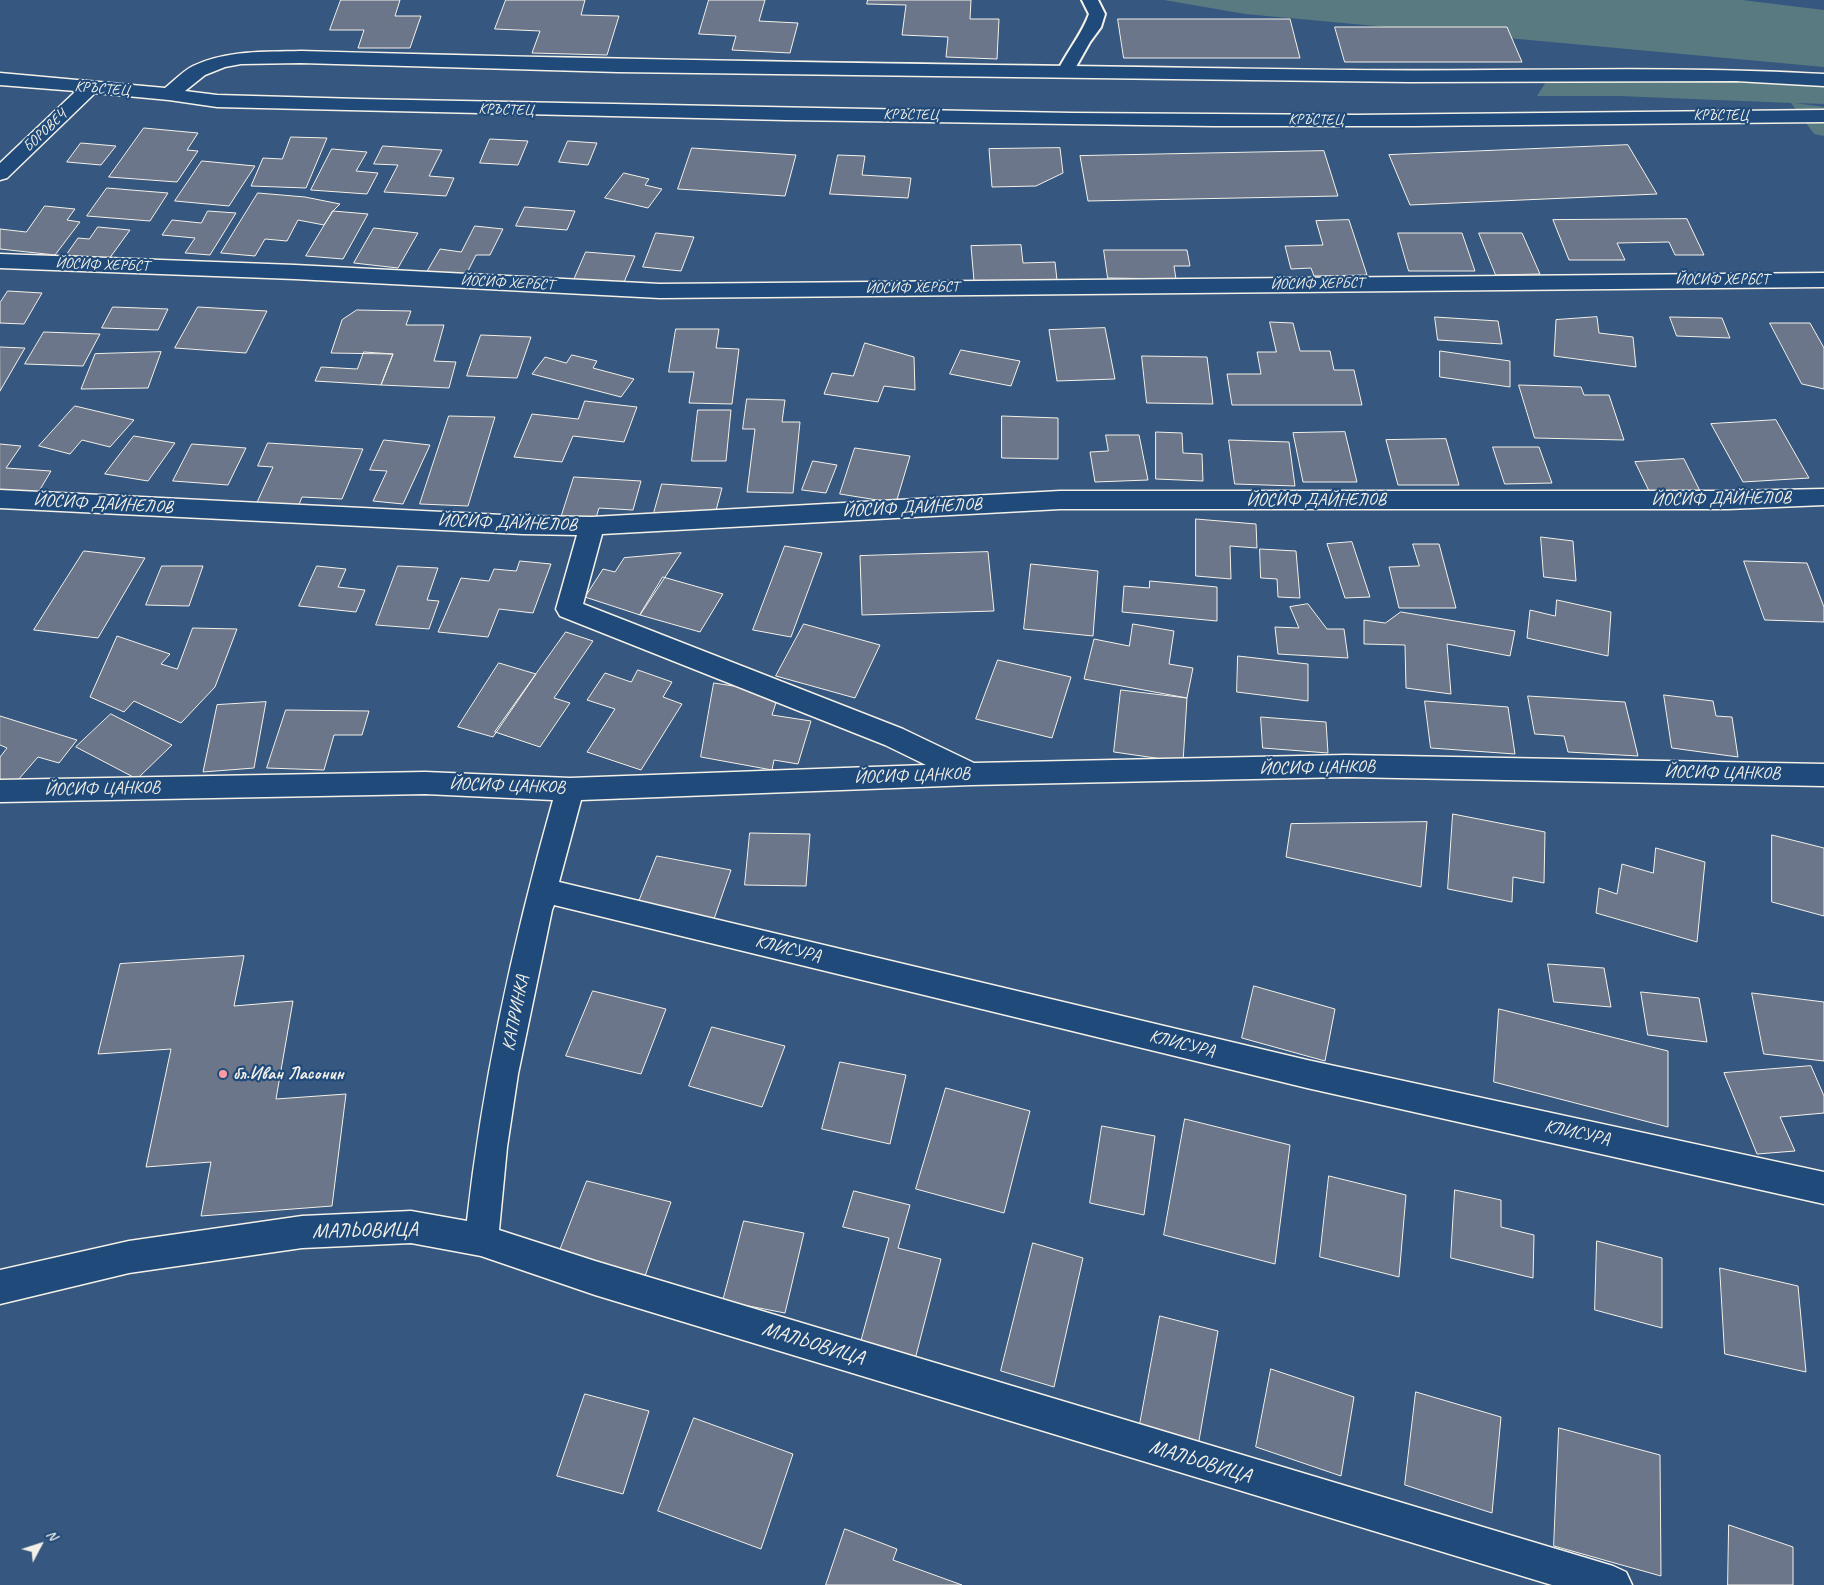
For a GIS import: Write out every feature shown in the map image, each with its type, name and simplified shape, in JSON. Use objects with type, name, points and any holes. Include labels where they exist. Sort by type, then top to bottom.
[{"type":"street","points":[[168,94],[198,72],[219,63],[241,58],[618,66],[1066,70],[1410,76],[1736,74],[1824,80]]},
{"type":"street","name":"КРЪСТЕЦ","points":[[0,79],[168,94],[217,101],[594,112],[1359,121],[1661,116],[1824,116]]},
{"type":"street","name":"БОРОВЕЧ","points":[[0,174],[90,88]]},
{"type":"street","name":"ЙОСИФ ХЕРБСТ","points":[[0,261],[295,272],[660,291],[1824,280]]},
{"type":"street","name":"ЙОСИФ ДАЙНЕЛОВ","points":[[0,499],[523,526],[592,526],[1060,500],[1718,500],[1824,497]]},
{"type":"street","points":[[592,526],[569,609],[894,737],[971,774]]},
{"type":"street","name":"ЙОСИФ ЦАНКОВ","points":[[0,791],[425,783],[570,789],[971,774],[1346,766],[1824,775]]},
{"type":"street","name":"КАПРИНКА","points":[[481,1240],[496,1116],[517,1003],[542,890],[570,789]]},
{"type":"street","name":"КЛИСУРА","points":[[542,890],[1307,1074],[1824,1188]]},
{"type":"street","name":"МАЛЬОВИЦА","points":[[0,1287],[129,1257],[302,1232],[411,1227],[481,1240],[595,1278],[1613,1585]]},
{"type":"lane","points":[[1066,70],[1082,41],[1093,27],[1097,14],[1090,0]]},
{"type":"green space","points":[[1164,0],[1742,0],[1824,10],[1824,67],[1245,14]]},
{"type":"green space","points":[[1549,77],[1769,79],[1824,84],[1824,104],[1795,103],[1824,107],[1824,136],[1814,134],[1791,103],[1619,96],[1537,96]]},
{"type":"building","points":[[341,0],[400,0],[395,16],[421,16],[410,48],[358,48],[364,30],[330,30]]},
{"type":"building","points":[[506,0],[585,0],[581,15],[619,16],[607,55],[532,53],[540,31],[495,29]]},
{"type":"building","points":[[709,0],[765,0],[759,21],[798,23],[790,53],[732,50],[736,36],[699,34]]},
{"type":"building","points":[[868,0],[971,0],[970,19],[999,19],[997,59],[946,57],[948,37],[902,35],[906,5],[867,4]]},
{"type":"building","points":[[1118,19],[1290,19],[1300,58],[1124,58]]},
{"type":"building","points":[[1335,27],[1507,27],[1522,62],[1345,62]]},
{"type":"building","points":[[144,128],[198,133],[187,150],[198,151],[177,182],[109,177]]},
{"type":"building","points":[[291,137],[327,138],[306,188],[251,186],[263,158],[282,159]]},
{"type":"building","points":[[490,139],[528,141],[518,165],[480,163]]},
{"type":"building","points":[[568,141],[597,143],[588,165],[559,162]]},
{"type":"building","points":[[81,143],[116,146],[101,165],[67,162]]},
{"type":"building","points":[[1628,145],[1657,194],[1410,205],[1389,155]]},
{"type":"building","points":[[383,146],[442,150],[429,176],[454,178],[446,196],[384,192],[398,165],[374,164]]},
{"type":"building","points":[[692,148],[796,155],[785,196],[678,189]]},
{"type":"building","points":[[1060,148],[1063,173],[1036,186],[992,187],[989,149]]},
{"type":"building","points":[[332,149],[367,152],[356,171],[378,173],[367,194],[311,190]]},
{"type":"building","points":[[1324,151],[1338,196],[1088,201],[1080,156]]},
{"type":"building","points":[[838,155],[865,156],[862,175],[911,178],[908,198],[830,194]]},
{"type":"building","points":[[202,161],[255,166],[229,206],[175,201]]},
{"type":"building","points":[[624,173],[649,179],[645,185],[662,189],[648,208],[605,198]]},
{"type":"building","points":[[107,188],[168,193],[150,221],[87,216]]},
{"type":"building","points":[[258,193],[305,197],[340,204],[324,225],[298,220],[287,241],[265,239],[255,256],[221,253]]},
{"type":"building","points":[[45,206],[75,209],[67,220],[80,222],[55,255],[0,249],[0,229],[26,232]]},
{"type":"building","points":[[525,207],[575,211],[567,230],[516,226]]},
{"type":"building","points":[[208,211],[236,213],[210,255],[185,253],[195,238],[162,235],[172,220],[201,223]]},
{"type":"building","points":[[333,211],[368,214],[343,259],[306,256]]},
{"type":"building","points":[[1687,219],[1704,255],[1675,255],[1669,242],[1617,243],[1625,260],[1569,260],[1553,220]]},
{"type":"building","points":[[1349,220],[1367,275],[1314,276],[1311,268],[1291,269],[1285,246],[1323,245],[1316,221]]},
{"type":"building","points":[[475,226],[503,229],[490,255],[476,255],[465,277],[426,273],[440,249],[461,252]]},
{"type":"building","points":[[98,227],[130,230],[109,259],[66,255],[78,238],[89,239]]},
{"type":"building","points":[[374,228],[418,233],[398,268],[354,263]]},
{"type":"building","points":[[656,233],[694,237],[681,271],[643,267]]},
{"type":"building","points":[[1398,233],[1462,233],[1475,271],[1409,271]]},
{"type":"building","points":[[1479,233],[1522,233],[1540,274],[1496,275]]},
{"type":"building","points":[[1021,245],[1023,263],[1055,262],[1057,280],[974,281],[971,246]]},
{"type":"building","points":[[1104,250],[1187,250],[1190,266],[1174,266],[1176,279],[1108,278]]},
{"type":"building","points":[[586,252],[635,256],[622,287],[573,282]]},
{"type":"building","points":[[8,291],[42,293],[24,324],[0,323],[0,303]]},
{"type":"building","points":[[113,307],[168,309],[158,330],[102,328]]},
{"type":"building","points":[[198,307],[267,311],[246,353],[175,348]]},
{"type":"building","points":[[357,310],[411,311],[406,325],[444,325],[434,361],[456,362],[449,388],[381,385],[393,354],[331,353],[342,320]]},
{"type":"building","points":[[1435,317],[1498,321],[1502,344],[1438,340]]},
{"type":"building","points":[[1597,317],[1599,333],[1633,337],[1636,367],[1554,356],[1556,320]]},
{"type":"building","points":[[1670,317],[1722,318],[1730,338],[1677,336]]},
{"type":"building","points":[[1270,322],[1293,323],[1300,351],[1330,351],[1334,370],[1354,370],[1362,405],[1232,405],[1227,374],[1261,374],[1257,352],[1276,352]]},
{"type":"building","points":[[1770,323],[1810,323],[1824,348],[1824,389],[1802,384]]},
{"type":"building","points":[[1105,328],[1115,379],[1057,381],[1049,330]]},
{"type":"building","points":[[676,329],[719,329],[716,348],[739,349],[732,404],[689,403],[694,372],[669,372]]},
{"type":"building","points":[[44,332],[100,334],[83,366],[25,364]]},
{"type":"building","points":[[481,335],[531,337],[517,378],[467,376]]},
{"type":"building","points":[[865,343],[914,357],[915,390],[884,386],[878,402],[824,394],[832,373],[853,376]]},
{"type":"building","points":[[0,347],[25,348],[0,391]]},
{"type":"building","points":[[961,350],[1020,361],[1011,386],[950,374]]},
{"type":"building","points":[[1440,351],[1510,361],[1510,387],[1440,377]]},
{"type":"building","points":[[161,352],[148,388],[81,389],[95,354]]},
{"type":"building","points":[[364,352],[393,354],[381,385],[315,381],[321,367],[357,369]]},
{"type":"building","points":[[572,355],[597,361],[593,368],[634,379],[621,397],[532,374],[545,357],[566,363]]},
{"type":"building","points":[[1142,356],[1207,357],[1213,404],[1147,403]]},
{"type":"building","points":[[1519,385],[1581,387],[1584,395],[1609,395],[1624,440],[1535,438]]},
{"type":"building","points":[[747,399],[785,400],[782,422],[800,422],[793,493],[747,492],[755,429],[743,429]]},
{"type":"building","points":[[585,401],[637,407],[624,442],[573,436],[562,462],[514,457],[532,414],[578,419]]},
{"type":"building","points":[[75,406],[134,420],[110,447],[82,440],[70,454],[39,446]]},
{"type":"building","points":[[698,410],[731,410],[726,461],[692,461]]},
{"type":"building","points":[[449,416],[495,417],[468,506],[420,504]]},
{"type":"building","points":[[1002,416],[1058,418],[1058,459],[1002,458]]},
{"type":"building","points":[[1776,420],[1809,478],[1743,482],[1711,424]]},
{"type":"building","points":[[1156,432],[1182,433],[1183,453],[1202,454],[1203,481],[1156,479]]},
{"type":"building","points":[[1345,432],[1357,482],[1303,482],[1293,433]]},
{"type":"building","points":[[1106,435],[1139,435],[1148,480],[1095,482],[1090,452],[1108,451]]},
{"type":"building","points":[[134,436],[175,443],[148,481],[105,474]]},
{"type":"building","points":[[1446,439],[1459,485],[1398,485],[1386,440]]},
{"type":"building","points":[[384,440],[430,445],[403,504],[373,501],[387,471],[370,470]]},
{"type":"building","points":[[1229,440],[1289,442],[1295,486],[1235,484]]},
{"type":"building","points":[[268,443],[363,449],[342,499],[302,497],[296,512],[254,509],[273,467],[258,466]]},
{"type":"building","points":[[0,444],[21,446],[6,468],[51,471],[35,498],[0,494]]},
{"type":"building","points":[[192,444],[246,448],[228,485],[173,481]]},
{"type":"building","points":[[1493,447],[1539,447],[1552,483],[1505,484]]},
{"type":"building","points":[[855,448],[910,456],[896,503],[840,494]]},
{"type":"building","points":[[1684,459],[1700,491],[1650,493],[1635,462]]},
{"type":"building","points":[[813,461],[837,465],[826,493],[802,490]]},
{"type":"building","points":[[574,477],[641,481],[633,510],[599,508],[595,521],[561,518]]},
{"type":"building","points":[[662,484],[722,488],[714,518],[654,513]]},
{"type":"building","points":[[1196,519],[1256,524],[1257,548],[1230,546],[1231,579],[1196,576]]},
{"type":"building","points":[[1541,537],[1573,541],[1576,581],[1544,577]]},
{"type":"building","points":[[1352,542],[1370,597],[1345,598],[1327,544]]},
{"type":"building","points":[[1413,544],[1439,544],[1456,608],[1399,608],[1389,567],[1419,566]]},
{"type":"building","points":[[785,546],[822,553],[791,637],[753,630]]},
{"type":"building","points":[[1260,549],[1296,551],[1300,598],[1278,597],[1277,579],[1261,578]]},
{"type":"building","points":[[84,551],[145,558],[98,638],[34,630]]},
{"type":"building","points":[[988,552],[994,611],[862,615],[860,556]]},
{"type":"building","points":[[681,553],[640,615],[585,597],[603,569],[615,572],[624,558]]},
{"type":"building","points":[[520,561],[551,564],[533,613],[499,609],[488,637],[438,632],[461,578],[489,581],[494,569],[516,571]]},
{"type":"building","points":[[1744,561],[1807,563],[1824,607],[1824,622],[1765,620]]},
{"type":"building","points":[[1031,564],[1098,571],[1093,636],[1024,629]]},
{"type":"building","points":[[162,566],[203,566],[189,606],[146,605]]},
{"type":"building","points":[[317,566],[346,569],[338,587],[365,590],[356,612],[299,606]]},
{"type":"building","points":[[398,566],[438,568],[427,600],[439,601],[429,629],[376,625]]},
{"type":"building","points":[[663,577],[723,594],[700,632],[640,615]]},
{"type":"building","points":[[1150,581],[1217,587],[1217,621],[1122,612],[1124,586],[1149,588]]},
{"type":"building","points":[[1557,600],[1611,612],[1608,656],[1527,638],[1530,610],[1555,616]]},
{"type":"building","points":[[1308,604],[1327,629],[1344,629],[1348,658],[1278,654],[1275,627],[1299,628],[1290,607]]},
{"type":"building","points":[[1401,612],[1515,631],[1510,656],[1447,644],[1451,694],[1406,688],[1405,645],[1364,644],[1364,620],[1385,623]]},
{"type":"building","points":[[804,624],[880,645],[855,698],[776,676]]},
{"type":"building","points":[[1133,624],[1174,631],[1169,664],[1193,668],[1187,698],[1084,679],[1094,639],[1129,646]]},
{"type":"building","points":[[193,628],[237,629],[215,687],[181,723],[134,701],[124,712],[90,697],[117,636],[170,654],[161,664],[177,669]]},
{"type":"building","points":[[566,632],[593,641],[554,698],[570,703],[540,747],[495,732]]},
{"type":"building","points":[[1238,656],[1308,664],[1308,701],[1237,692]]},
{"type":"building","points":[[998,660],[1071,677],[1052,738],[976,719]]},
{"type":"building","points":[[499,663],[536,674],[493,737],[458,727]]},
{"type":"building","points":[[638,670],[672,682],[663,697],[682,704],[641,770],[587,752],[615,709],[587,700],[605,673],[631,682]]},
{"type":"building","points":[[714,683],[779,693],[772,715],[811,721],[798,764],[774,760],[772,770],[701,757]]},
{"type":"building","points":[[1121,690],[1187,698],[1183,762],[1114,752]]},
{"type":"building","points":[[1664,695],[1713,701],[1716,716],[1732,717],[1738,757],[1672,748]]},
{"type":"building","points":[[1528,696],[1625,702],[1638,756],[1568,752],[1564,736],[1535,734]]},
{"type":"building","points":[[1425,701],[1508,707],[1515,754],[1431,748]]},
{"type":"building","points":[[266,702],[254,768],[203,772],[217,705]]},
{"type":"building","points":[[286,710],[369,711],[362,735],[334,735],[324,770],[267,768]]},
{"type":"building","points":[[111,714],[172,745],[137,779],[76,747]]},
{"type":"building","points":[[0,716],[77,740],[59,763],[38,757],[11,788],[0,785],[0,757],[7,748],[0,745]]},
{"type":"building","points":[[1261,717],[1326,722],[1328,753],[1263,748]]},
{"type":"building","points":[[1453,814],[1545,832],[1544,883],[1513,877],[1512,902],[1448,889]]},
{"type":"building","points":[[1427,822],[1421,887],[1286,857],[1291,824]]},
{"type":"building","points":[[750,833],[810,834],[806,886],[745,885]]},
{"type":"building","points":[[1772,835],[1824,848],[1824,916],[1772,902]]},
{"type":"building","points":[[1656,848],[1705,862],[1697,942],[1596,913],[1599,888],[1617,894],[1622,864],[1653,873]]},
{"type":"building","points":[[657,856],[731,870],[714,919],[638,904]]},
{"type":"building","name":"бл.Иван Ласонин","points":[[244,956],[234,1006],[293,1001],[276,1099],[346,1094],[332,1206],[201,1216],[211,1162],[146,1167],[171,1049],[98,1054],[120,964]]},
{"type":"building","points":[[1548,964],[1604,968],[1611,1007],[1554,1002]]},
{"type":"building","points":[[1254,986],[1335,1009],[1325,1061],[1242,1038]]},
{"type":"building","points":[[593,991],[666,1009],[641,1074],[566,1056]]},
{"type":"building","points":[[1641,992],[1699,998],[1707,1042],[1648,1035]]},
{"type":"building","points":[[1752,993],[1824,1002],[1824,1061],[1764,1054]]},
{"type":"building","points":[[1499,1009],[1668,1051],[1668,1127],[1494,1082]]},
{"type":"building","points":[[712,1027],[785,1046],[762,1107],[689,1086]]},
{"type":"building","points":[[840,1062],[906,1075],[890,1144],[822,1129]]},
{"type":"building","points":[[1811,1066],[1824,1096],[1824,1113],[1780,1117],[1795,1151],[1757,1154],[1724,1073]]},
{"type":"building","points":[[946,1088],[1030,1111],[1004,1213],[916,1189]]},
{"type":"building","points":[[1185,1119],[1290,1145],[1275,1264],[1164,1235]]},
{"type":"building","points":[[1102,1126],[1155,1136],[1144,1215],[1090,1203]]},
{"type":"building","points":[[1329,1176],[1406,1195],[1399,1277],[1320,1257]]},
{"type":"building","points":[[587,1181],[671,1202],[643,1282],[557,1258]]},
{"type":"building","points":[[1455,1190],[1501,1200],[1501,1227],[1534,1235],[1533,1278],[1451,1258]]},
{"type":"building","points":[[854,1191],[910,1205],[898,1248],[941,1259],[912,1371],[857,1355],[889,1238],[843,1227]]},
{"type":"building","points":[[744,1221],[804,1233],[785,1313],[723,1301]]},
{"type":"building","points":[[1597,1241],[1662,1258],[1662,1328],[1595,1310]]},
{"type":"building","points":[[1033,1243],[1083,1258],[1054,1387],[1001,1371]]},
{"type":"building","points":[[1720,1268],[1798,1286],[1806,1372],[1725,1354]]},
{"type":"building","points":[[1160,1316],[1218,1331],[1197,1452],[1138,1435]]},
{"type":"building","points":[[1271,1369],[1354,1397],[1341,1476],[1256,1447]]},
{"type":"building","points":[[1416,1392],[1501,1417],[1492,1513],[1405,1485]]},
{"type":"building","points":[[585,1394],[649,1411],[623,1494],[557,1476]]},
{"type":"building","points":[[694,1418],[793,1454],[761,1549],[658,1511]]},
{"type":"building","points":[[1559,1428],[1660,1455],[1661,1576],[1554,1546]]},
{"type":"building","points":[[1729,1525],[1793,1547],[1793,1585],[1728,1585]]},
{"type":"building","points":[[845,1529],[897,1549],[893,1560],[962,1585],[826,1585]]},
{"type":"place","name":"бл.Иван Ласонин","points":[[223,1074]]}]
